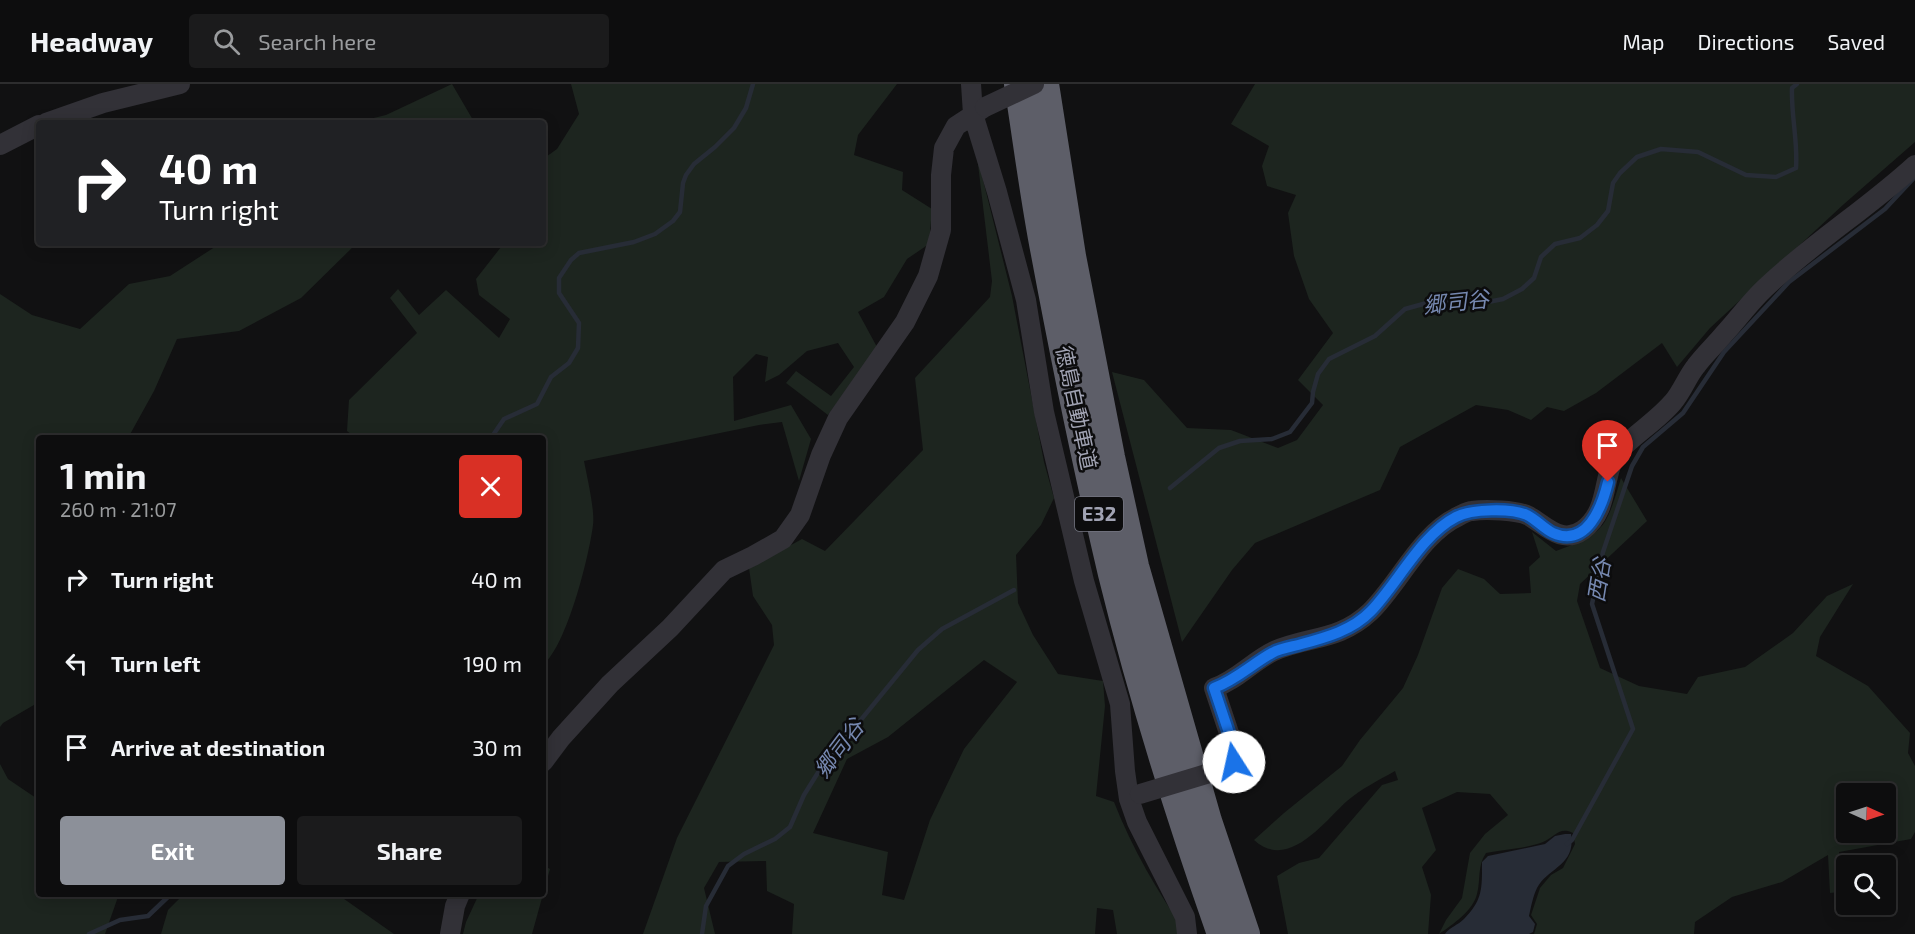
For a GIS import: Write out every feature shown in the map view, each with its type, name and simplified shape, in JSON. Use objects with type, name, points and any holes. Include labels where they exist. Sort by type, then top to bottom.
[{"type":"highway","name":"徳島自動車道","points":[[1018,84],[1044,253],[1112,575],[1152,722],[1184,827],[1221,934]]},
{"type":"highway","name":"徳島自動車道","points":[[1045,84],[1072,256],[1111,457],[1135,566],[1208,820],[1246,934]]},
{"type":"street","points":[[55,120],[103,103],[180,84]]},
{"type":"street","points":[[971,84],[1026,300],[1047,423],[1084,581],[1120,704],[1125,771],[1135,797],[1137,822],[1185,917],[1188,934]]},
{"type":"street","points":[[546,758],[610,684],[670,628],[724,570],[783,539],[800,515],[821,455],[838,418],[905,322],[928,276],[941,230],[941,175],[944,148],[956,126],[979,111],[1034,84]]},
{"type":"street","points":[[0,145],[36,127]]},
{"type":"street","points":[[1135,797],[1223,769],[1234,762],[1237,757],[1214,688],[1227,683],[1274,651],[1327,637],[1352,627],[1371,612],[1412,558],[1445,523],[1471,511],[1519,512],[1554,534],[1566,536],[1581,532],[1594,520],[1603,502],[1612,463],[1620,451],[1674,402],[1696,366],[1762,290],[1890,188],[1915,165]]},
{"type":"street","points":[[450,934],[459,897]]},
{"type":"shaded area","points":[[452,84],[473,120],[365,120],[386,115]]},
{"type":"shaded area","points":[[571,84],[897,84],[858,135],[854,155],[903,172],[902,190],[932,209],[929,244],[907,259],[884,297],[858,312],[877,347],[828,415],[786,383],[796,371],[831,396],[854,367],[838,343],[807,351],[779,375],[765,382],[768,357],[756,354],[733,377],[734,421],[791,405],[811,439],[799,481],[782,422],[584,461],[593,511],[591,539],[576,600],[560,639],[546,662],[546,435],[352,435],[347,431],[349,400],[417,333],[390,298],[398,289],[419,315],[446,290],[499,338],[510,319],[479,295],[476,279],[500,246],[546,246],[546,157],[557,149],[579,114]]},
{"type":"shaded area","points":[[1255,84],[1915,84],[1915,142],[1710,328],[1677,367],[1662,343],[1596,393],[1564,411],[1547,407],[1531,420],[1508,410],[1476,405],[1400,447],[1380,490],[1255,543],[1232,570],[1182,642],[1112,372],[1144,380],[1187,428],[1231,430],[1278,448],[1297,440],[1323,405],[1298,380],[1333,333],[1309,299],[1294,256],[1288,213],[1296,195],[1267,186],[1262,166],[1269,146],[1231,124]]},
{"type":"shaded area","points":[[977,156],[1012,296],[1044,462],[1054,498],[1041,525],[1016,555],[1018,603],[1033,635],[1058,674],[1103,681],[1105,706],[1096,796],[1114,802],[1146,870],[1187,934],[1117,934],[1113,910],[1097,908],[1095,934],[792,934],[794,904],[767,891],[766,861],[719,862],[704,888],[715,934],[643,934],[677,838],[774,645],[772,625],[753,596],[749,568],[802,539],[825,551],[923,450],[915,378],[990,297],[992,281]],"holes":[[[984,660],[1017,682],[964,749],[930,820],[904,900],[882,895],[888,852],[813,833],[847,759],[888,737]]]},
{"type":"shaded area","points":[[216,246],[354,246],[301,298],[239,331],[177,339],[154,391],[130,435],[36,435],[36,704],[0,727],[0,294],[32,315],[80,329],[129,284],[170,276]]},
{"type":"shaded area","points":[[1621,478],[1647,521],[1580,584],[1577,601],[1600,668],[1639,686],[1687,694],[1698,677],[1745,667],[1793,633],[1827,596],[1853,584],[1820,637],[1816,656],[1868,686],[1910,733],[1908,753],[1915,766],[1915,832],[1911,839],[1896,842],[1896,783],[1836,783],[1836,843],[1889,843],[1839,852],[1839,855],[1836,855],[1836,892],[1830,893],[1828,855],[1782,882],[1732,897],[1695,922],[1694,934],[1534,934],[1537,924],[1531,915],[1540,888],[1551,875],[1563,868],[1575,844],[1573,833],[1564,831],[1537,844],[1486,853],[1481,863],[1475,900],[1461,917],[1439,934],[1462,898],[1470,853],[1485,834],[1508,815],[1490,794],[1457,792],[1422,808],[1436,850],[1422,867],[1431,895],[1428,934],[1288,934],[1277,876],[1299,863],[1319,858],[1382,785],[1398,780],[1395,771],[1352,797],[1316,831],[1292,847],[1280,850],[1267,848],[1254,840],[1342,766],[1360,740],[1403,688],[1418,655],[1442,588],[1458,569],[1484,579],[1500,594],[1531,593],[1529,567],[1540,557],[1532,532],[1556,551],[1595,533],[1602,526],[1612,508]]},
{"type":"shaded area","points":[[0,764],[8,779],[36,798],[36,897],[118,897],[105,934],[0,934]]},
{"type":"shaded area","points":[[1571,834],[1569,853],[1565,860],[1542,881],[1534,894],[1529,916],[1535,924],[1533,932],[1529,934],[1445,934],[1464,919],[1475,906],[1480,893],[1482,862],[1488,856],[1545,844],[1555,836]]},
{"type":"shaded area","points":[[546,867],[550,869],[546,883]]},
{"type":"shaded area","points":[[181,897],[341,897],[394,934],[161,934],[168,910]]},
{"type":"shaded area","points":[[478,897],[542,897],[532,934],[463,934]]},
{"type":"waterway","points":[[493,435],[504,419],[537,404],[551,377],[569,363],[578,348],[579,323],[559,293],[559,278],[571,260],[579,253],[634,242],[655,234],[673,221],[680,212],[686,175],[694,164],[734,128],[746,108],[753,84]]},
{"type":"waterway","name":"郷司谷","points":[[1170,488],[1219,448],[1240,441],[1272,439],[1290,432],[1312,403],[1318,374],[1329,359],[1375,336],[1405,309],[1434,301],[1483,303],[1503,299],[1522,289],[1534,278],[1541,257],[1555,244],[1580,238],[1597,225],[1608,211],[1613,183],[1637,157],[1661,149],[1698,152],[1746,175],[1776,177],[1796,168],[1792,88],[1797,84]]},
{"type":"waterway","name":"西谷","points":[[1567,844],[1572,840],[1633,729],[1592,604],[1603,552],[1632,466],[1643,447],[1683,413],[1724,352],[1789,282],[1885,209],[1913,179]]},
{"type":"waterway","name":"郷司谷","points":[[702,934],[706,906],[728,866],[744,854],[775,839],[790,827],[804,795],[819,771],[918,650],[942,629],[1014,590]]},
{"type":"waterway","points":[[89,934],[120,920],[148,916],[168,897]]},
{"type":"route","points":[[1234,762],[1237,757],[1214,688],[1227,683],[1274,651],[1327,637],[1352,627],[1371,612],[1412,558],[1445,523],[1457,516],[1471,511],[1519,512],[1554,534],[1566,536],[1581,532],[1594,520],[1603,502],[1608,482]]}]
